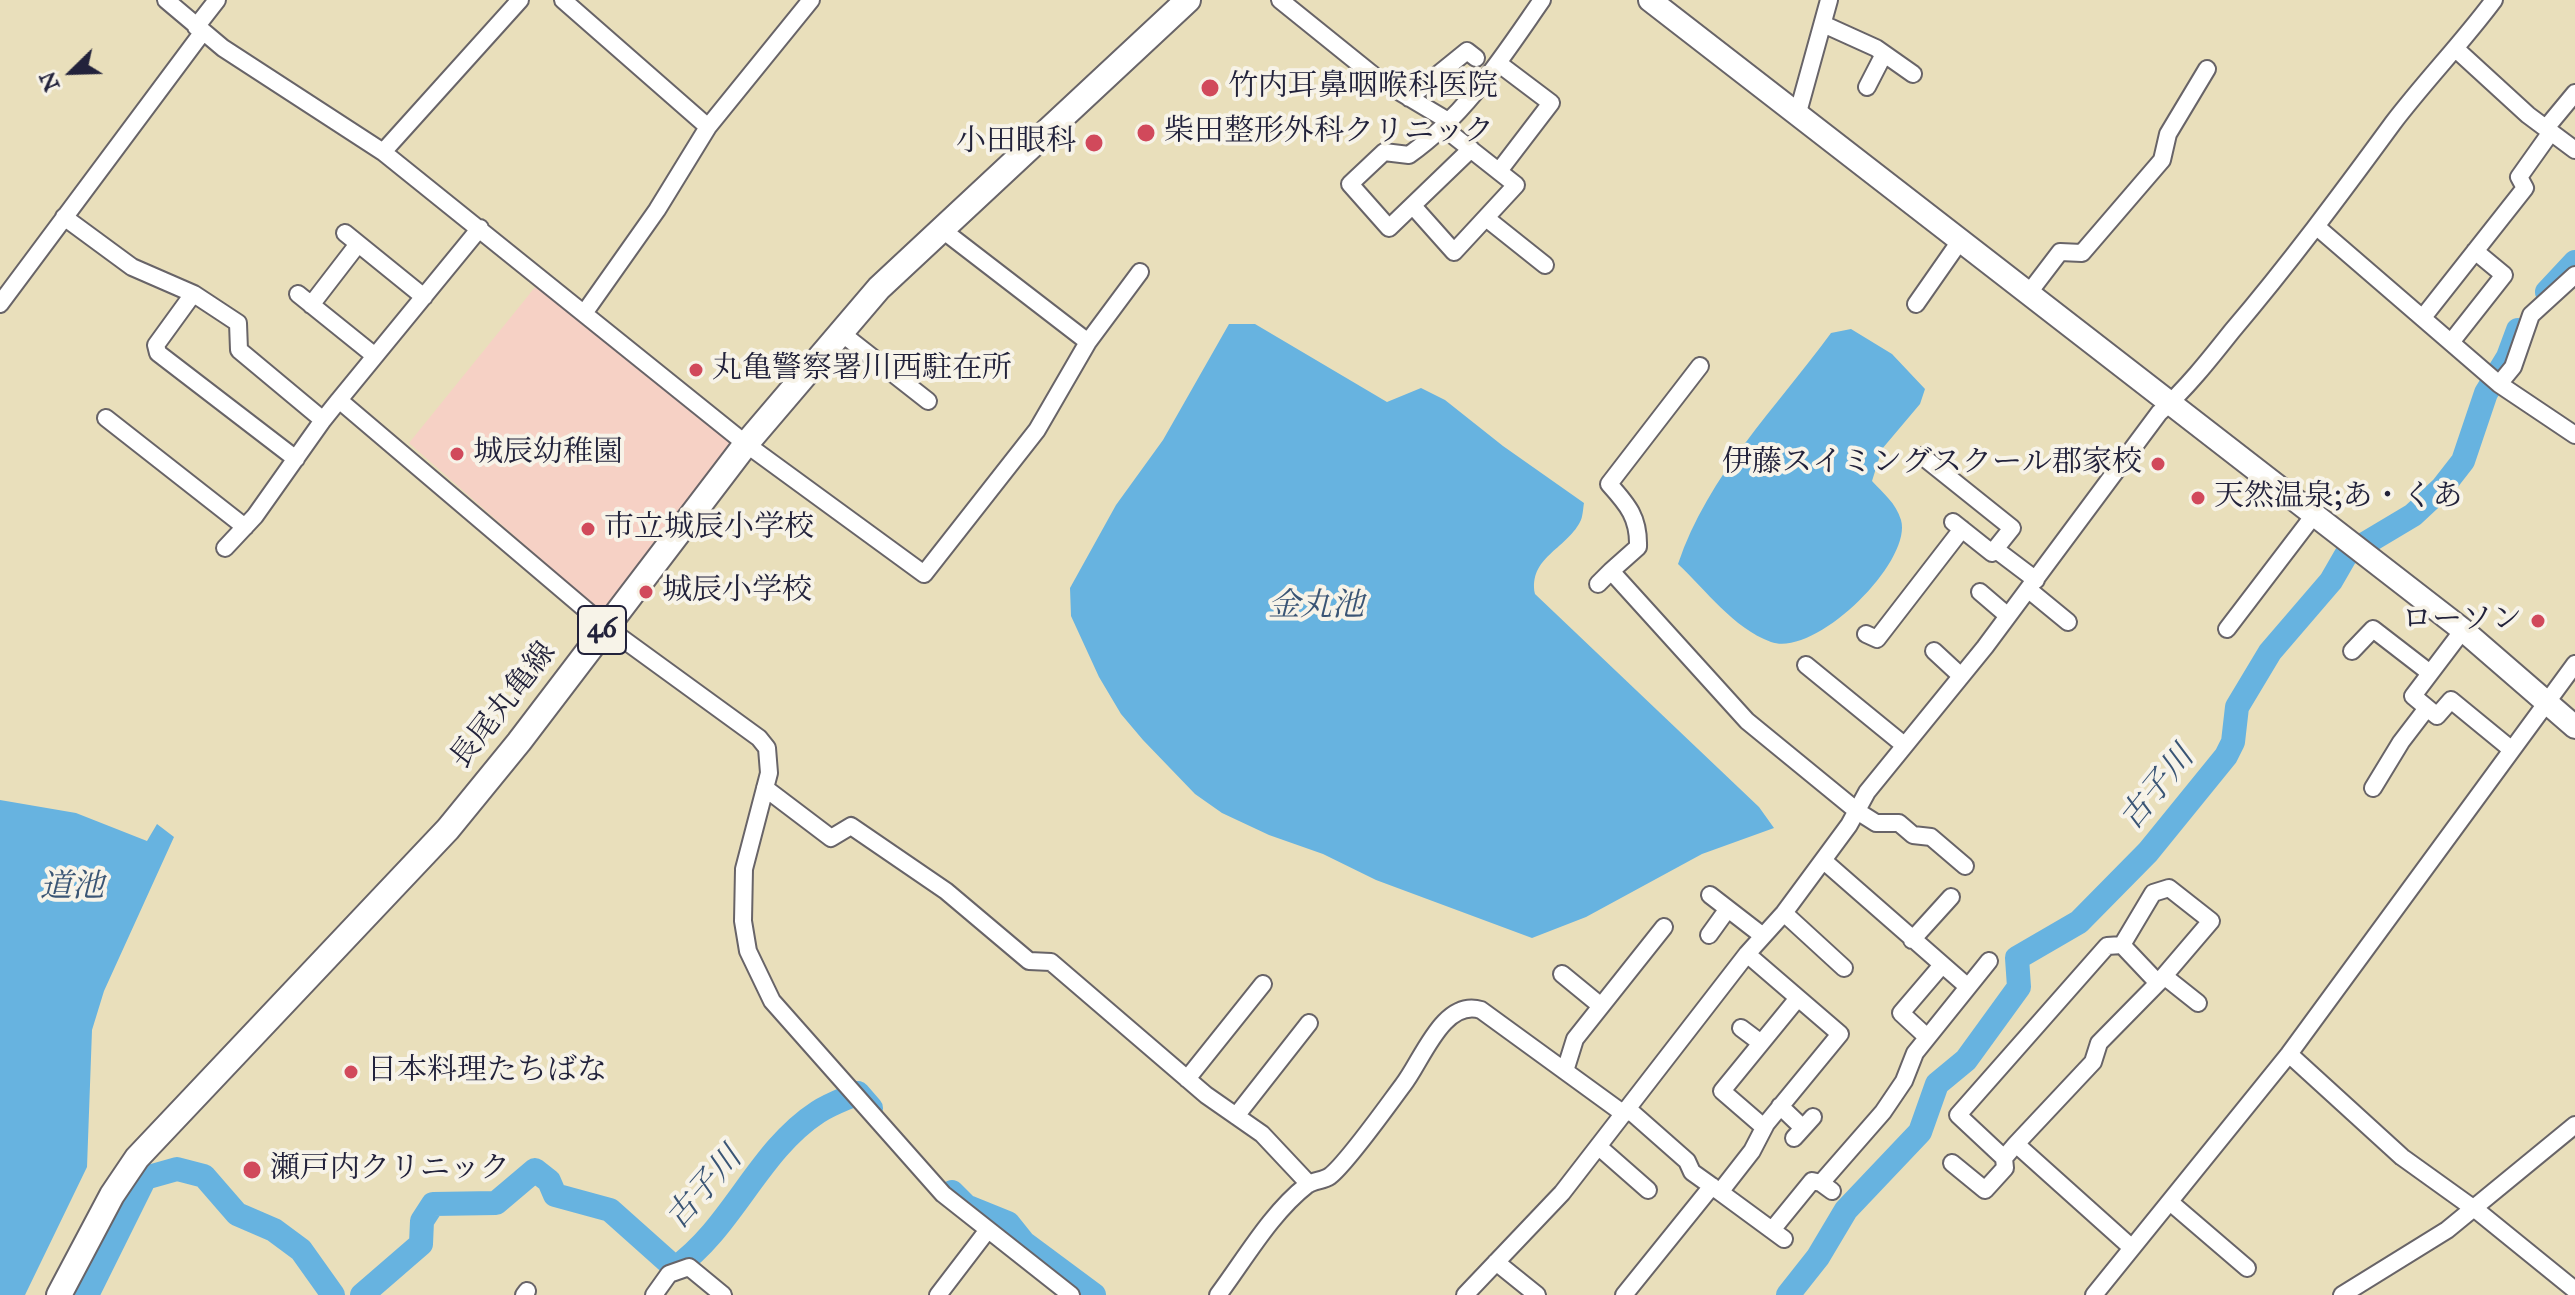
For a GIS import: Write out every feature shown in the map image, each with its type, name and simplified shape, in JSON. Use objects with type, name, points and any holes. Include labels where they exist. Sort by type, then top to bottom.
[{"type":"main road","name":"長尾丸亀線","points":[[59,1295],[112,1195],[137,1158],[448,829],[519,742],[746,444],[840,332],[908,257],[1188,0]]},
{"type":"street","points":[[166,0],[199,30],[383,152],[746,444],[924,574],[1037,430],[1088,342],[1140,272]]},
{"type":"street","points":[[0,304],[199,30],[217,0]]},
{"type":"street","points":[[383,152],[520,0]]},
{"type":"street","points":[[563,0],[708,127]]},
{"type":"street","points":[[585,312],[657,210],[708,127],[811,0]]},
{"type":"street","points":[[1280,0],[1378,79],[1447,125],[1516,185],[1454,252],[1413,206]]},
{"type":"street","points":[[1471,149],[1389,228],[1350,184],[1384,152],[1409,155],[1447,125],[1498,63],[1542,0]]},
{"type":"street","points":[[1650,0],[2463,630],[2575,727]]},
{"type":"street","points":[[1797,116],[1829,0]]},
{"type":"street","points":[[1465,1295],[1599,1147],[1747,954],[1824,861],[1867,792],[2032,585],[2159,413],[2317,227],[2396,119],[2457,50],[2494,0]]},
{"type":"street","points":[[1823,24],[1884,54],[1913,74]]},
{"type":"street","points":[[2457,50],[2574,148]]},
{"type":"street","points":[[1409,98],[1467,51],[1476,58]]},
{"type":"street","points":[[1867,87],[1884,54]]},
{"type":"street","points":[[1498,63],[1551,103],[1499,171]]},
{"type":"street","points":[[2028,294],[2060,252],[2082,253],[2162,160],[2168,134],[2207,69]]},
{"type":"street","points":[[2424,316],[2525,188],[2519,177],[2575,93]]},
{"type":"street","points":[[64,217],[132,267],[193,294],[238,323],[239,350],[323,420]]},
{"type":"street","points":[[1486,218],[1545,265]]},
{"type":"street","points":[[2317,227],[2424,316],[2494,380],[2575,435]]},
{"type":"street","points":[[225,548],[245,527],[323,420],[480,228]]},
{"type":"street","points":[[940,228],[1088,342]]},
{"type":"street","points":[[375,356],[305,300],[351,239],[424,297]]},
{"type":"street","points":[[1916,304],[1960,241]]},
{"type":"street","points":[[2452,341],[2504,275],[2475,251]]},
{"type":"street","points":[[2494,380],[2513,367],[2531,315],[2575,275]]},
{"type":"street","points":[[193,294],[156,345],[158,353],[296,459]]},
{"type":"street","points":[[840,332],[928,401]]},
{"type":"street","points":[[1598,584],[1638,547],[1639,525],[1628,505],[1609,484],[1700,366]]},
{"type":"street","points":[[339,400],[605,626],[759,738],[770,758],[744,869],[743,921],[748,951],[772,1001],[911,1163],[987,1231],[1071,1295]]},
{"type":"street","points":[[106,418],[245,527]]},
{"type":"street","points":[[1866,634],[1877,639],[1958,525],[1992,553],[2012,528],[1922,456]]},
{"type":"street","points":[[2227,629],[2314,515]]},
{"type":"street","points":[[1995,549],[2068,622]]},
{"type":"street","points":[[1611,571],[1747,721],[1857,811],[1876,823],[1899,823],[1913,835],[1931,837],[1965,866]]},
{"type":"street","points":[[1980,592],[2008,616]]},
{"type":"street","points":[[2352,651],[2373,629],[2430,673]]},
{"type":"street","points":[[2463,630],[2413,696],[2437,716],[2451,700],[2512,750]]},
{"type":"street","points":[[1934,651],[1961,676]]},
{"type":"street","points":[[2094,1295],[2289,1054],[2575,664]]},
{"type":"street","points":[[1806,665],[1904,745]]},
{"type":"street","points":[[2373,788],[2401,742],[2427,708]]},
{"type":"street","points":[[765,788],[831,838],[851,826],[946,891],[1029,961],[1051,962],[1187,1079],[1262,1134],[1309,1184]]},
{"type":"street","points":[[1824,861],[1968,987]]},
{"type":"street","points":[[2004,1158],[2093,1062],[2099,1043],[2161,980],[2211,921],[2169,888],[2153,893],[2122,945]]},
{"type":"street","points":[[1710,895],[1763,936]]},
{"type":"street","points":[[1912,940],[1951,897]]},
{"type":"street","points":[[1709,935],[1727,910]]},
{"type":"street","points":[[1784,913],[1846,966]]},
{"type":"street","points":[[1565,1071],[1575,1039],[1664,927]]},
{"type":"street","points":[[1952,1163],[1985,1190],[2005,1168],[2004,1158],[1958,1115],[2107,946],[2122,945],[2161,980],[2198,1003]]},
{"type":"street","points":[[1624,1295],[1720,1192],[1752,1151],[1766,1124],[1840,1034],[1747,954]]},
{"type":"street","points":[[1218,1295],[1257,1242],[1309,1184],[1330,1176],[1406,1081],[1439,1030],[1461,1010],[1471,1007],[1481,1010],[1626,1111],[1687,1161],[1692,1172],[1778,1234],[1812,1181],[1826,1187],[1904,1081],[1915,1053],[1989,961]]},
{"type":"street","points":[[1927,1037],[1901,1013],[1942,965]]},
{"type":"street","points":[[1562,974],[1601,1006]]},
{"type":"street","points":[[1187,1079],[1263,984]]},
{"type":"street","points":[[1766,1124],[1759,1123],[1722,1091],[1798,998]]},
{"type":"street","points":[[1236,1116],[1309,1023]]},
{"type":"street","points":[[1741,1028],[1761,1043]]},
{"type":"street","points":[[2289,1054],[2402,1157],[2473,1208],[2575,1290]]},
{"type":"street","points":[[1780,1106],[1804,1128]]},
{"type":"street","points":[[2342,1295],[2409,1256],[2575,1125]]},
{"type":"street","points":[[2016,1144],[2132,1248]]},
{"type":"street","points":[[1599,1147],[1648,1190]]},
{"type":"street","points":[[1720,1192],[1752,1167]]},
{"type":"street","points":[[2170,1202],[2247,1268]]},
{"type":"street","points":[[938,1295],[987,1231]]},
{"type":"street","points":[[1496,1262],[1537,1295]]},
{"type":"street","points":[[654,1295],[669,1274],[689,1267],[723,1295]]},
{"type":"shaded area","name":"市立城辰小学校","points":[[536,286],[737,445],[602,613],[409,443]]},
{"type":"water","name":"金丸池","points":[[1229,324],[1255,324],[1387,402],[1421,388],[1445,400],[1503,446],[1584,503],[1581,520],[1574,531],[1537,571],[1535,594],[1759,807],[1774,828],[1702,854],[1586,917],[1532,938],[1376,880],[1323,854],[1269,835],[1222,813],[1195,794],[1121,714],[1099,677],[1071,616],[1070,588],[1116,505],[1163,440]]},
{"type":"water","points":[[1851,329],[1892,354],[1925,389],[1920,404],[1882,449],[1872,481],[1896,508],[1901,520],[1901,538],[1877,581],[1835,621],[1812,635],[1790,643],[1771,642],[1732,618],[1678,564],[1707,501],[1745,443],[1831,333]]},
{"type":"water","name":"道池","points":[[0,800],[76,813],[147,841],[157,824],[174,837],[104,991],[92,1030],[87,1167],[25,1295],[0,1295]]},
{"type":"waterway","name":"古子川","points":[[2547,292],[2575,262]]},
{"type":"waterway","name":"古子川","points":[[1788,1295],[1818,1257],[1846,1210],[1920,1132],[1937,1084],[1966,1060],[2019,987],[2017,958],[2079,922],[2148,852],[2226,756],[2233,742],[2237,707],[2270,652],[2331,581],[2346,555],[2413,515],[2442,488],[2463,461],[2486,393],[2508,357],[2518,330]]},
{"type":"waterway","name":"古子川","points":[[362,1295],[421,1244],[422,1221],[433,1204],[496,1203],[535,1170],[549,1181],[555,1195],[610,1210],[675,1268],[713,1232],[778,1147],[797,1128],[823,1109],[858,1093],[871,1108]]},
{"type":"waterway","name":"古子川","points":[[87,1295],[145,1178],[177,1169],[204,1176],[237,1214],[274,1230],[301,1250],[333,1295]]},
{"type":"waterway","name":"古子川","points":[[952,1192],[966,1206],[1008,1223],[1024,1243],[1094,1295]]},
{"type":"place","name":"竹内耳鼻咽喉科医院","points":[[1210,88]]},
{"type":"place","name":"柴田整形外科クリニック","points":[[1146,133]]},
{"type":"place","name":"小田眼科","points":[[1094,143]]},
{"type":"place","name":"丸亀警察署川西駐在所","points":[[696,370]]},
{"type":"place","name":"城辰幼稚園","points":[[457,454]]},
{"type":"place","name":"伊藤スイミングスクール郡家校","points":[[2158,464]]},
{"type":"place","name":"天然温泉;あ・くあ","points":[[2198,498]]},
{"type":"place","name":"市立城辰小学校","points":[[588,529]]},
{"type":"place","name":"城辰小学校","points":[[646,592]]},
{"type":"place","name":"ローソン","points":[[2538,621]]},
{"type":"place","name":"日本料理たちばな","points":[[351,1072]]},
{"type":"place","name":"瀬戸内クリニック","points":[[252,1170]]}]
